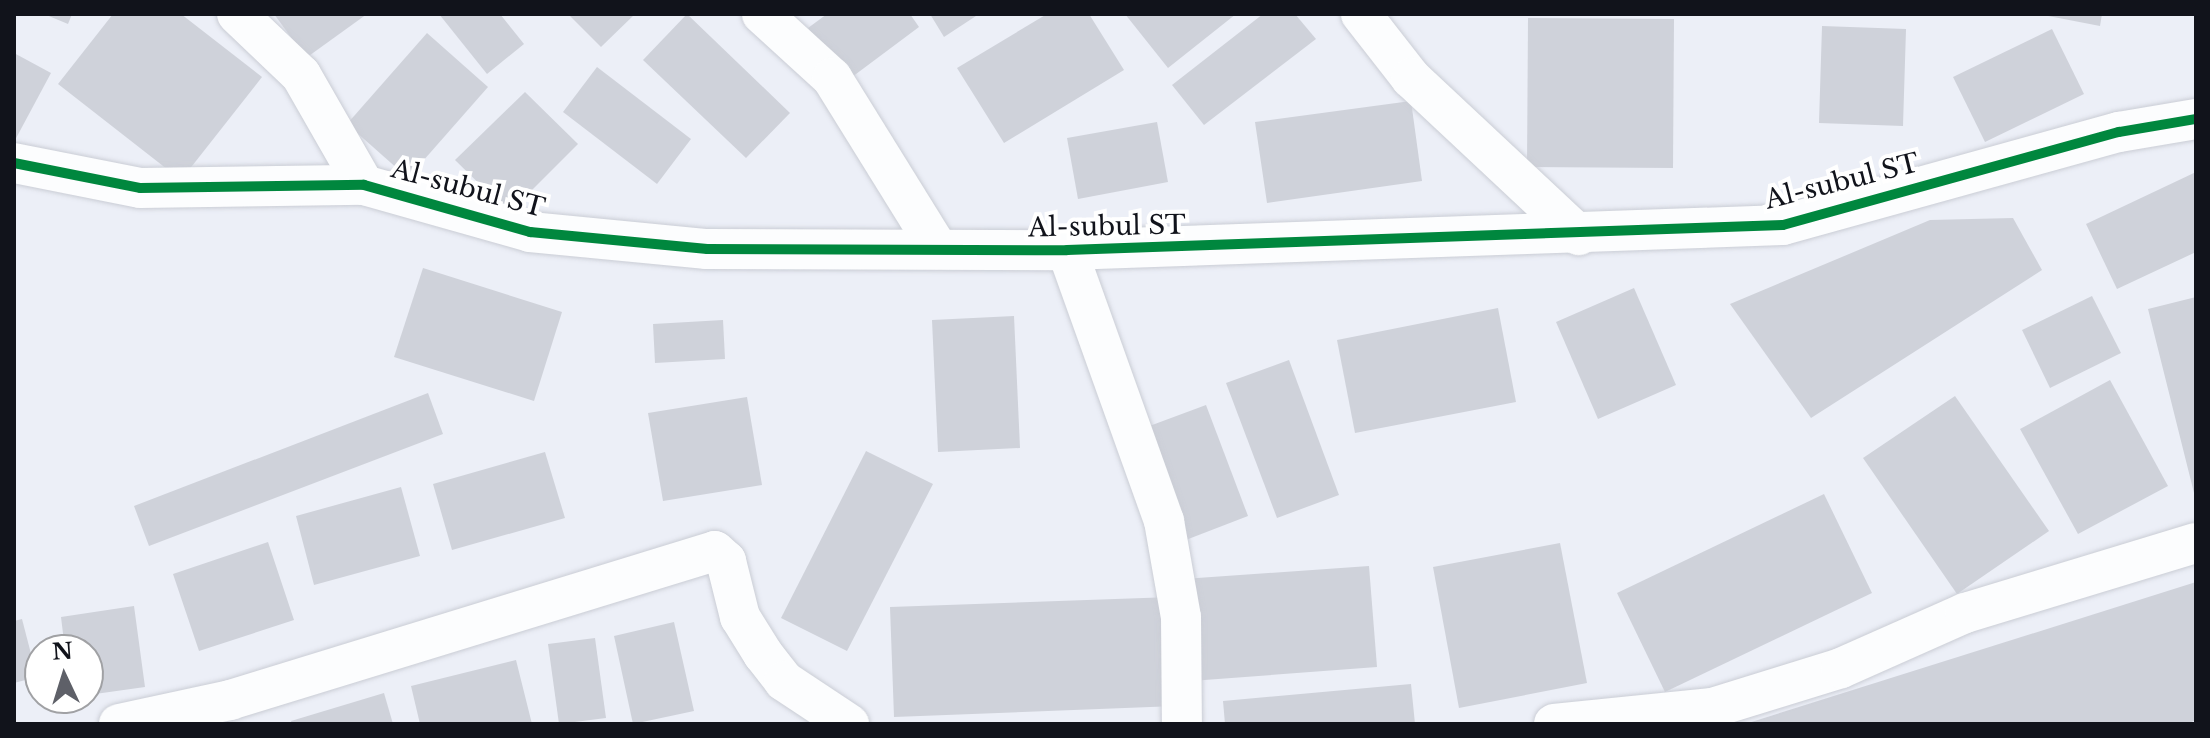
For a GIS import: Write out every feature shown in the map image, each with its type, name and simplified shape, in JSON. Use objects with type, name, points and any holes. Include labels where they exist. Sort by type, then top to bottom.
[{"type":"street","points":[[237,14],[301,75],[364,185]]},
{"type":"street","points":[[762,14],[832,78],[938,249]]},
{"type":"street","points":[[1361,14],[1411,78],[1579,235]]},
{"type":"street","name":"Al-subul ST","points":[[14,163],[140,188],[364,185],[530,232],[707,249],[1067,250],[1579,235],[1783,225],[2119,132],[2196,119]]},
{"type":"street","points":[[1067,250],[1164,521],[1181,617],[1182,724]]},
{"type":"street","points":[[1554,724],[1712,708],[1841,668],[1965,613],[2196,543]]},
{"type":"street","points":[[119,724],[230,700],[715,551],[726,561],[740,617],[763,654],[784,681],[849,724]]},
{"type":"building","points":[[44,14],[72,14],[68,24]]},
{"type":"building","points":[[113,14],[181,14],[262,77],[181,180],[58,84]]},
{"type":"building","points":[[274,14],[367,14],[306,58]]},
{"type":"building","points":[[439,14],[500,14],[524,44],[487,74]]},
{"type":"building","points":[[568,14],[635,14],[601,47]]},
{"type":"building","points":[[687,14],[790,113],[746,158],[643,60]]},
{"type":"building","points":[[827,14],[910,14],[919,27],[848,80],[808,28]]},
{"type":"building","points":[[930,14],[979,14],[944,37]]},
{"type":"building","points":[[1047,14],[1089,14],[1124,70],[1004,143],[957,68]]},
{"type":"building","points":[[1125,14],[1236,14],[1168,68]]},
{"type":"building","points":[[1263,14],[1295,14],[1316,39],[1204,125],[1172,85]]},
{"type":"building","points":[[2038,14],[2102,14],[2100,26]]},
{"type":"building","points":[[1528,18],[1674,19],[1673,168],[1527,167]]},
{"type":"building","points":[[1822,26],[1906,29],[1903,126],[1819,123]]},
{"type":"building","points":[[2052,29],[2084,94],[1985,142],[1953,77]]},
{"type":"building","points":[[427,33],[488,87],[408,178],[347,124]]},
{"type":"building","points":[[14,53],[51,73],[14,142]]},
{"type":"building","points":[[597,67],[691,139],[657,184],[563,112]]},
{"type":"building","points":[[525,92],[578,144],[509,213],[455,160]]},
{"type":"building","points":[[1411,101],[1422,181],[1267,203],[1255,122]]},
{"type":"building","points":[[1157,122],[1168,182],[1078,199],[1067,138]]},
{"type":"building","points":[[2196,172],[2196,252],[2117,289],[2086,224]]},
{"type":"building","points":[[2013,218],[2042,270],[1811,418],[1730,304],[1930,220]]},
{"type":"building","points":[[423,268],[562,312],[534,401],[394,357]]},
{"type":"building","points":[[1634,288],[1676,385],[1598,419],[1556,322]]},
{"type":"building","points":[[2092,296],[2121,353],[2050,388],[2022,330]]},
{"type":"building","points":[[2196,297],[2196,497],[2195,497],[2148,309]]},
{"type":"building","points":[[1498,308],[1516,402],[1355,433],[1337,340]]},
{"type":"building","points":[[1014,316],[1020,448],[938,452],[932,320]]},
{"type":"building","points":[[723,320],[725,359],[655,363],[653,324]]},
{"type":"building","points":[[1289,360],[1339,495],[1277,518],[1226,383]]},
{"type":"building","points":[[2110,380],[2168,486],[2078,534],[2020,429]]},
{"type":"building","points":[[428,393],[443,434],[149,546],[134,506]]},
{"type":"building","points":[[1955,396],[2049,531],[1957,594],[1863,458]]},
{"type":"building","points":[[747,397],[762,485],[663,501],[648,413]]},
{"type":"building","points":[[1206,405],[1248,516],[1178,543],[1136,431]]},
{"type":"building","points":[[866,451],[933,484],[847,651],[781,618]]},
{"type":"building","points":[[545,452],[565,518],[452,550],[433,484]]},
{"type":"building","points":[[401,487],[420,556],[314,585],[296,516]]},
{"type":"building","points":[[1824,494],[1872,593],[1665,692],[1617,593]]},
{"type":"building","points":[[268,542],[294,620],[199,651],[173,574]]},
{"type":"building","points":[[1560,543],[1587,683],[1459,708],[1433,567]]},
{"type":"building","points":[[1369,566],[1377,667],[1191,681],[1183,579]]},
{"type":"building","points":[[2196,582],[2196,720],[2187,724],[1745,724]]},
{"type":"building","points":[[1172,597],[1176,706],[894,717],[890,607]]},
{"type":"building","points":[[134,606],[145,687],[104,693],[104,634],[63,634],[61,617]]},
{"type":"building","points":[[22,619],[26,634],[24,680],[14,683],[14,621]]},
{"type":"building","points":[[674,622],[694,711],[633,724],[614,636]]},
{"type":"building","points":[[595,638],[606,718],[559,724],[548,644]]},
{"type":"building","points":[[516,660],[532,724],[420,724],[411,686]]},
{"type":"building","points":[[1411,684],[1415,724],[1225,724],[1223,701]]},
{"type":"building","points":[[384,693],[393,724],[292,724],[291,721]]},
{"type":"cycle path","points":[[14,163],[140,188],[364,185],[530,232],[707,249],[1067,250],[1783,225],[2119,132],[2196,119]]}]
